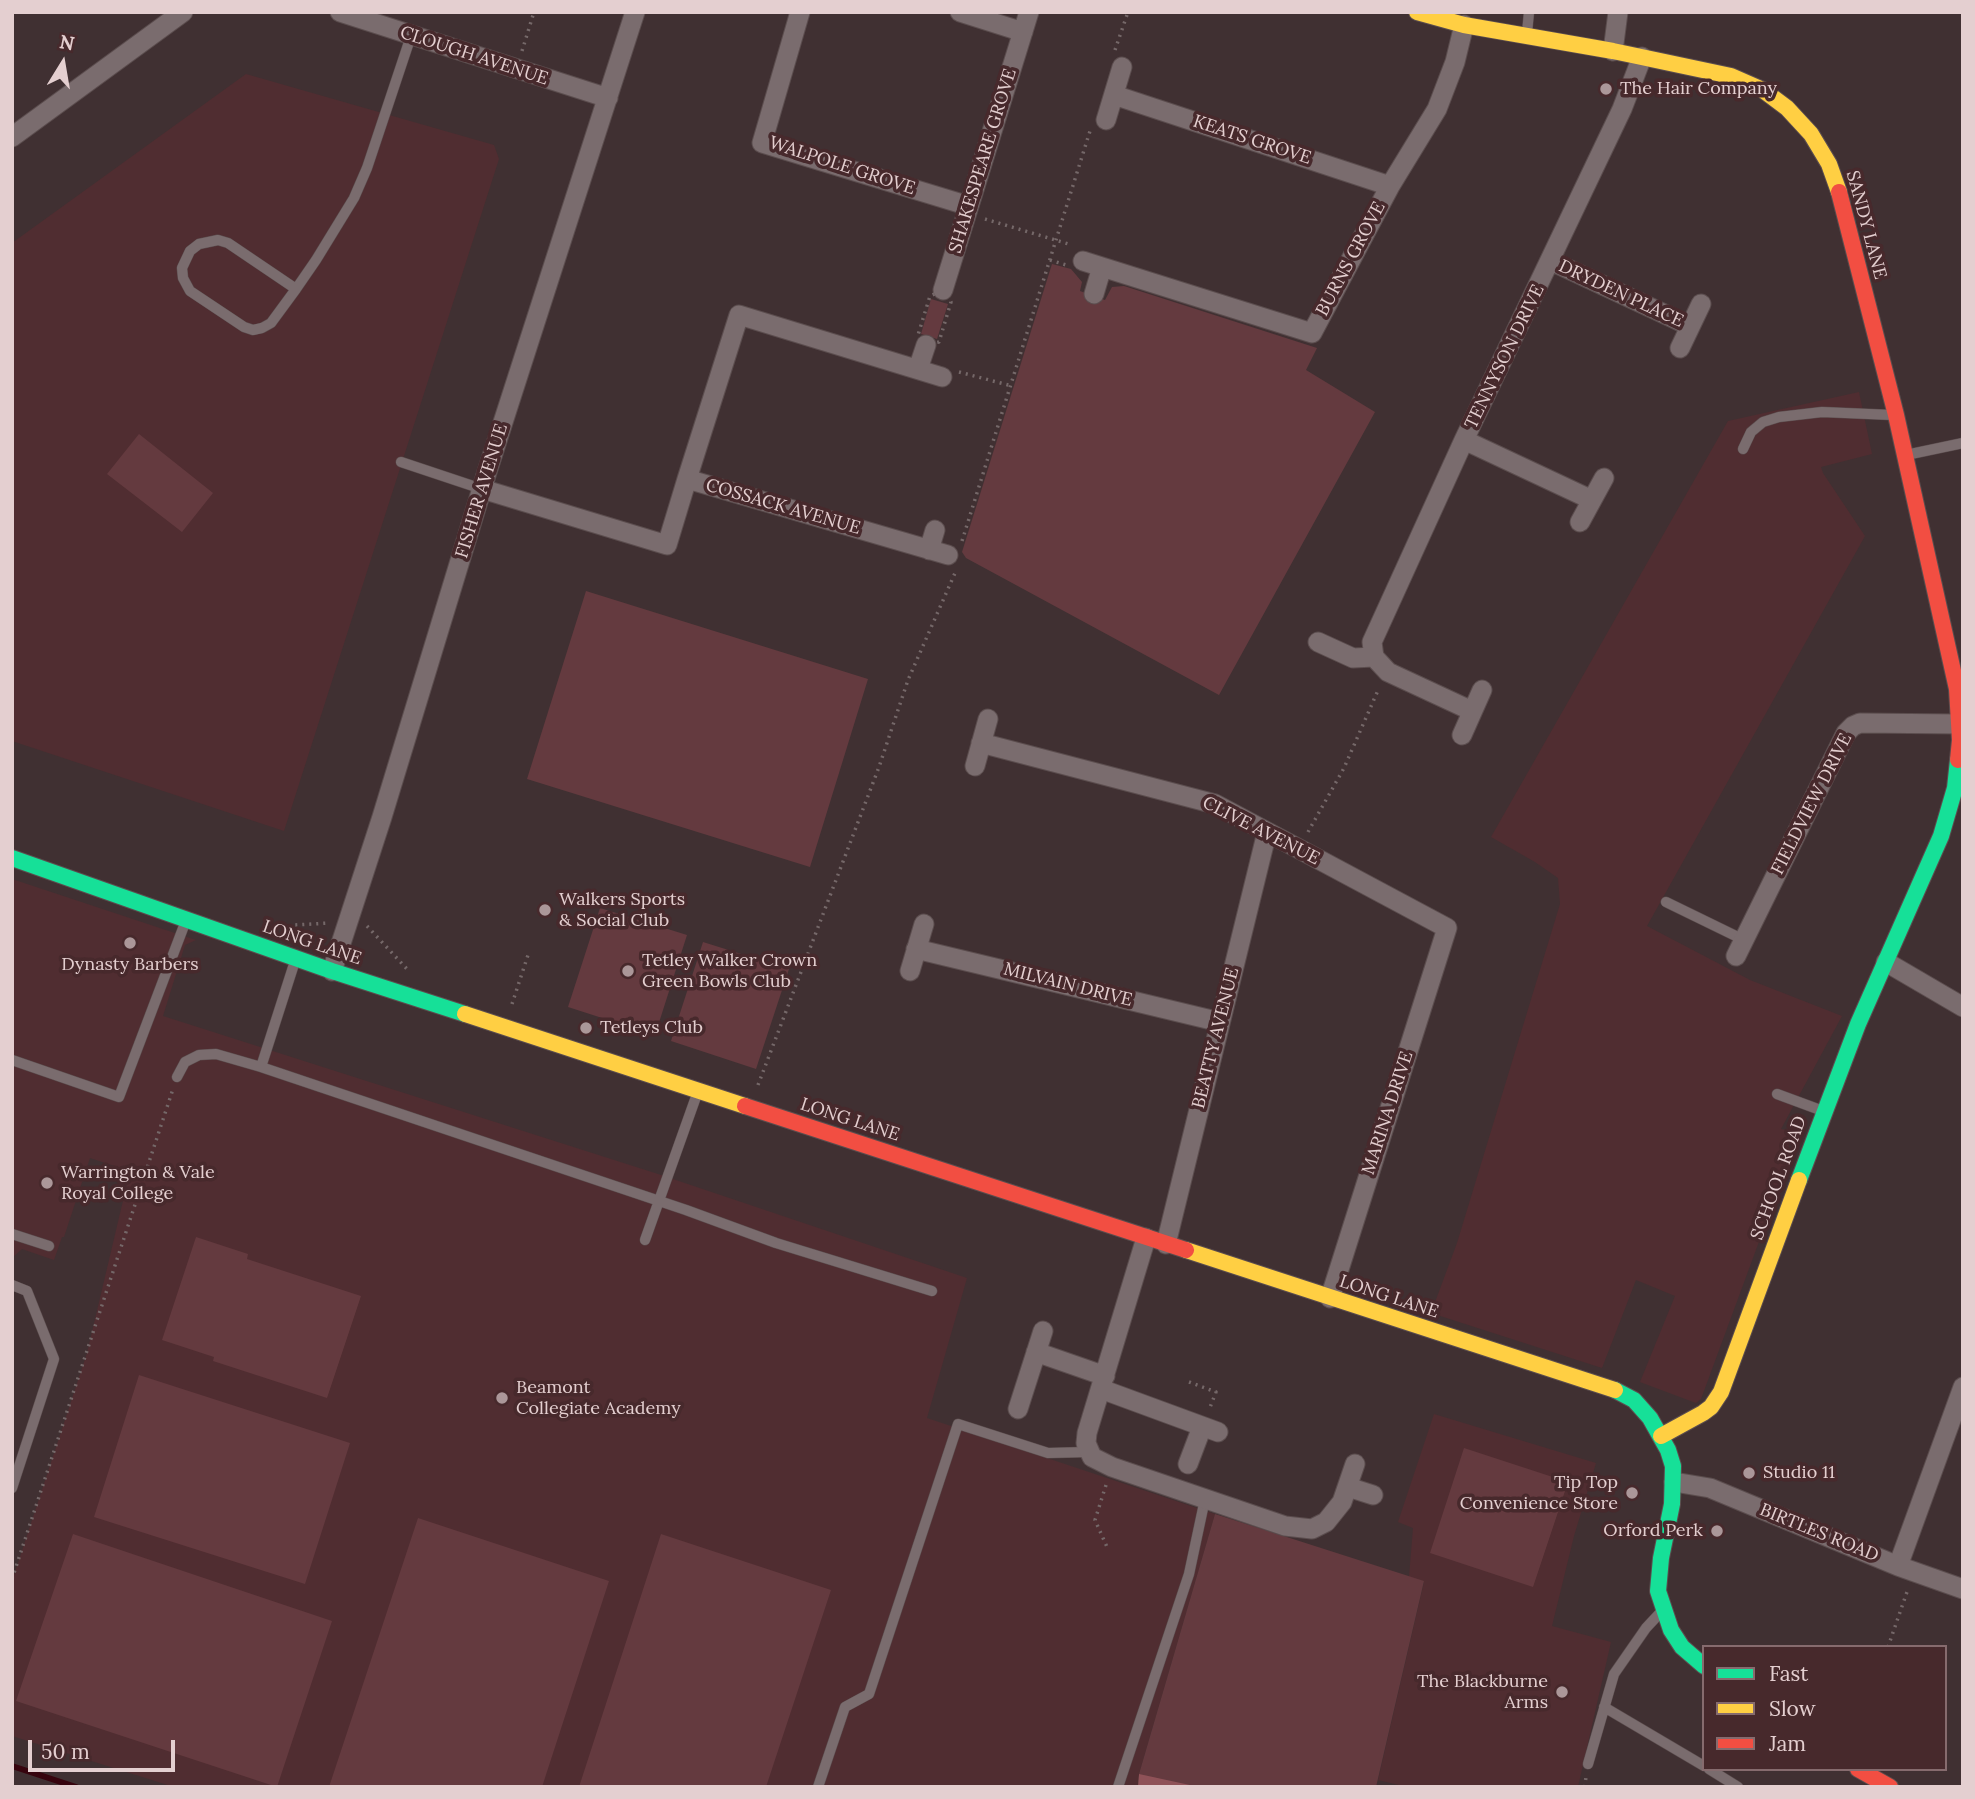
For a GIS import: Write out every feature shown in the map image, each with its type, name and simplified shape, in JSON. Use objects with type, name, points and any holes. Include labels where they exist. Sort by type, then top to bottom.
[{"type":"main road","name":"SANDY LANE","points":[[1417,12],[1464,25],[1613,51],[1731,76],[1763,90],[1787,108],[1811,134],[1829,164],[1841,197],[1896,415],[1957,689],[1961,735]]},
{"type":"main road","name":"SCHOOL ROAD","points":[[1661,1436],[1703,1413],[1711,1407],[1721,1392],[1824,1111],[1941,836],[1955,788],[1961,735]]},
{"type":"main road","name":"LONG LANE","points":[[12,858],[332,971],[1620,1392],[1642,1408],[1661,1436]]},
{"type":"main road","points":[[1661,1436],[1673,1466],[1674,1482],[1658,1574],[1658,1591],[1671,1630],[1682,1647],[1702,1664]]},
{"type":"main road","points":[[1861,1771],[1881,1785]]},
{"type":"street","points":[[12,137],[183,12]]},
{"type":"street","name":"CLOUGH AVENUE","points":[[340,12],[608,98]]},
{"type":"street","name":"FISHER AVENUE","points":[[332,971],[482,489],[635,12]]},
{"type":"street","name":"WALPOLE GROVE","points":[[800,12],[762,143],[968,210]]},
{"type":"street","points":[[960,12],[1023,32]]},
{"type":"street","name":"SHAKESPEARE GROVE","points":[[943,290],[1029,12]]},
{"type":"street","points":[[1613,51],[1618,12]]},
{"type":"street","name":"BURNS GROVE","points":[[1094,294],[1092,264],[1312,333],[1390,186],[1437,109],[1455,62],[1464,25]]},
{"type":"street","name":"TENNYSON DRIVE","points":[[1374,657],[1374,635],[1622,108],[1642,57]]},
{"type":"street","points":[[1098,125],[1114,95],[1119,59]]},
{"type":"street","name":"KEATS GROVE","points":[[1114,95],[1390,186]]},
{"type":"street","name":"DRYDEN PLACE","points":[[1551,261],[1690,326]]},
{"type":"street","name":"DRYDEN PLACE","points":[[1679,348],[1701,304]]},
{"type":"street","points":[[687,479],[739,315],[942,377]]},
{"type":"street","points":[[918,369],[926,345]]},
{"type":"street","points":[[1464,440],[1592,500]]},
{"type":"street","points":[[1580,522],[1604,478]]},
{"type":"street","name":"COSSACK AVENUE","points":[[482,489],[667,545],[687,479],[945,554]]},
{"type":"street","points":[[935,530],[945,554]]},
{"type":"street","points":[[1318,642],[1353,658],[1374,657],[1388,672],[1472,711]]},
{"type":"street","points":[[1462,735],[1482,690]]},
{"type":"street","points":[[975,766],[988,719]]},
{"type":"street","name":"FIELDVIEW DRIVE","points":[[1740,948],[1846,733],[1853,726],[1860,723],[1961,735]]},
{"type":"street","name":"CLIVE AVENUE","points":[[981,743],[1215,804],[1447,928]]},
{"type":"street","name":"BEATTY AVENUE","points":[[1166,1244],[1267,832]]},
{"type":"street","points":[[910,971],[924,924]]},
{"type":"street","name":"MARINA DRIVE","points":[[1330,1298],[1447,928]]},
{"type":"street","name":"MILVAIN DRIVE","points":[[916,948],[1220,1021]]},
{"type":"street","points":[[1886,962],[1963,1007]]},
{"type":"street","points":[[1146,1238],[1087,1433],[1088,1452],[1098,1461],[1205,1499],[1285,1526],[1312,1529],[1326,1522],[1335,1513],[1348,1487],[1355,1464]]},
{"type":"street","points":[[1018,1409],[1043,1331]]},
{"type":"street","points":[[1037,1352],[1208,1429],[1188,1464]]},
{"type":"street","points":[[1898,1566],[1963,1387]]},
{"type":"street","name":"BIRTLES ROAD","points":[[1674,1482],[1710,1489],[1898,1566],[1963,1589]]},
{"type":"street","points":[[1348,1487],[1373,1495]]},
{"type":"lane","points":[[1527,36],[1529,12]]},
{"type":"lane","points":[[296,289],[228,243],[218,240],[199,244],[190,251],[182,268],[183,278],[190,291],[244,327],[253,330],[271,323],[296,289],[354,198],[411,36]]},
{"type":"lane","points":[[1743,449],[1751,432],[1763,422],[1779,417],[1822,412],[1896,415]]},
{"type":"lane","points":[[1905,455],[1963,443]]},
{"type":"lane","name":"COSSACK AVENUE","points":[[401,462],[482,489]]},
{"type":"lane","name":"FIELDVIEW DRIVE","points":[[1666,902],[1740,948]]},
{"type":"lane","points":[[12,1060],[119,1097],[186,919]]},
{"type":"lane","points":[[261,1067],[296,959]]},
{"type":"lane","points":[[177,1077],[185,1062],[199,1055],[216,1054],[659,1201],[776,1243],[932,1291]]},
{"type":"lane","points":[[645,1240],[698,1090]]},
{"type":"lane","points":[[1777,1094],[1824,1111]]},
{"type":"lane","points":[[12,1234],[49,1246]]},
{"type":"lane","points":[[12,1285],[27,1292],[54,1359],[12,1488]]},
{"type":"lane","points":[[818,1787],[845,1707],[869,1694],[958,1424],[1048,1453],[1088,1452]]},
{"type":"lane","points":[[1118,1787],[1189,1574],[1205,1499]]},
{"type":"lane","points":[[1588,1764],[1619,1665],[1646,1628],[1663,1611]]},
{"type":"lane","points":[[1604,1707],[1702,1765]]},
{"type":"lane","points":[[1712,1771],[1738,1787]]},
{"type":"path","points":[[516,69],[534,12]]},
{"type":"path","points":[[1119,59],[1128,12]]},
{"type":"path","points":[[750,1107],[879,767],[908,680],[957,569],[945,554],[1012,386],[1055,240],[1098,125]]},
{"type":"path","points":[[968,210],[1055,240]]},
{"type":"path","points":[[943,290],[951,302],[939,342],[926,345],[918,335],[930,296],[943,290]]},
{"type":"path","points":[[942,377],[952,370],[1012,386]]},
{"type":"path","points":[[1298,849],[1344,768],[1388,672]]},
{"type":"path","points":[[287,929],[295,925],[332,923]]},
{"type":"path","points":[[362,923],[404,963],[407,970]]},
{"type":"path","points":[[512,1004],[528,955]]},
{"type":"path","points":[[12,1579],[177,1077]]},
{"type":"path","points":[[1189,1382],[1216,1392],[1208,1429]]},
{"type":"path","points":[[1107,1547],[1095,1520],[1112,1466]]},
{"type":"path","points":[[1889,1645],[1910,1583]]},
{"type":"shaded area","points":[[246,74],[494,145],[499,159],[284,831],[12,741],[12,243]]},
{"type":"shaded area","points":[[1052,264],[1071,269],[1082,282],[1080,291],[1105,300],[1112,287],[1124,286],[1317,348],[1306,370],[1375,412],[1219,695],[966,558],[962,552]]},
{"type":"shaded area","points":[[931,299],[948,304],[937,339],[921,334]]},
{"type":"shaded area","points":[[1859,392],[1872,454],[1821,467],[1865,536],[1647,926],[1750,980],[1842,1016],[1781,1129],[1791,1131],[1788,1163],[1701,1399],[1696,1403],[1640,1382],[1675,1296],[1636,1280],[1602,1368],[1431,1313],[1457,1243],[1560,904],[1558,878],[1491,837],[1728,421]]},
{"type":"shaded area","points":[[139,434],[213,493],[182,532],[107,474]]},
{"type":"shaded area","points":[[586,591],[868,679],[810,867],[527,779]]},
{"type":"shaded area","name":"Beamont Collegiate Academy","points":[[12,879],[196,940],[185,945],[163,1016],[658,1174],[967,1278],[927,1418],[1215,1514],[1139,1774],[1138,1787],[174,1787],[12,1736],[12,1581],[87,1353],[130,1171],[90,1158],[54,1260],[22,1249],[12,1258]]},
{"type":"shaded area","name":"Tetley Walker Crown Green Bowls Club","points":[[600,908],[687,935],[655,1035],[568,1007]]},
{"type":"shaded area","name":"Tetley Walker Crown Green Bowls Club","points":[[703,942],[789,969],[756,1069],[671,1041]]},
{"type":"shaded area","points":[[196,1237],[248,1254],[247,1259],[361,1296],[327,1398],[213,1361],[214,1357],[162,1340]]},
{"type":"shaded area","points":[[139,1375],[350,1443],[305,1584],[94,1517]]},
{"type":"shaded area","points":[[1434,1414],[1596,1463],[1574,1536],[1552,1626],[1611,1642],[1578,1787],[1407,1787],[1378,1780],[1424,1582],[1409,1577],[1413,1528],[1398,1522]]},
{"type":"shaded area","points":[[1464,1448],[1568,1482],[1533,1587],[1430,1553]]},
{"type":"shaded area","points":[[1215,1514],[1424,1581],[1376,1787],[1138,1787],[1139,1774]]},
{"type":"shaded area","points":[[418,1518],[609,1581],[542,1787],[329,1787]]},
{"type":"shaded area","points":[[73,1534],[332,1621],[277,1787],[16,1701]]},
{"type":"shaded area","points":[[661,1534],[831,1590],[766,1787],[579,1787]]},
{"type":"shaded area","points":[[1139,1774],[1199,1787],[1138,1787]]},
{"type":"waterway","points":[[12,1766],[76,1787]]},
{"type":"traffic: fast","points":[[1799,1180],[1858,1024],[1941,836],[1955,788],[1958,760]]},
{"type":"traffic: fast","points":[[12,858],[332,971],[465,1014]]},
{"type":"traffic: fast","points":[[1615,1390],[1634,1400],[1650,1418],[1668,1450],[1673,1466],[1672,1504],[1661,1558],[1658,1591],[1671,1630],[1682,1647],[1702,1664]]},
{"type":"traffic: slow","points":[[1417,12],[1464,25],[1613,51],[1731,76],[1763,90],[1787,108],[1811,134],[1829,164],[1839,192]]},
{"type":"traffic: slow","points":[[465,1014],[745,1106]]},
{"type":"traffic: slow","points":[[1661,1436],[1703,1413],[1711,1407],[1721,1392],[1799,1180]]},
{"type":"traffic: slow","points":[[1186,1250],[1615,1390]]},
{"type":"traffic: jam","points":[[1839,192],[1896,415],[1957,689],[1960,740],[1958,760]]},
{"type":"traffic: jam","points":[[745,1106],[1186,1250]]},
{"type":"traffic: jam","points":[[1862,1771],[1890,1787]]},
{"type":"place","name":"The Hair Company","points":[[1606,89]]},
{"type":"place","name":"Walkers Sports & Social Club","points":[[545,910]]},
{"type":"place","name":"Dynasty Barbers","points":[[130,943]]},
{"type":"place","name":"Tetley Walker Crown Green Bowls Club","points":[[628,971]]},
{"type":"place","name":"Tetleys Club","points":[[586,1028]]},
{"type":"place","name":"Warrington & Vale Royal College","points":[[47,1183]]},
{"type":"place","name":"Beamont Collegiate Academy","points":[[502,1398]]},
{"type":"place","name":"Studio 11","points":[[1749,1473]]},
{"type":"place","name":"Tip Top Convenience Store","points":[[1632,1493]]},
{"type":"place","name":"Orford Perk","points":[[1717,1531]]},
{"type":"place","name":"The Blackburne Arms","points":[[1562,1692]]}]
